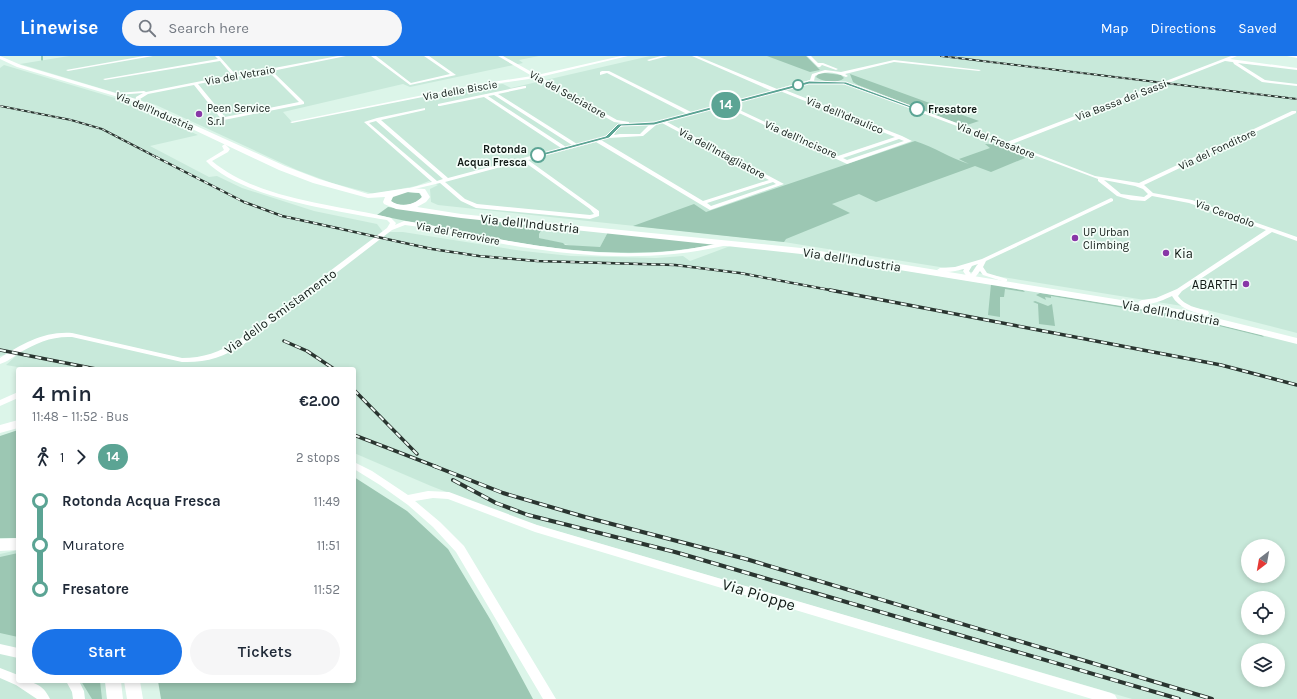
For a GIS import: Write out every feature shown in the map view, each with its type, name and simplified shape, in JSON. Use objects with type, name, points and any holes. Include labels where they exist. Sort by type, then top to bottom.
[{"type":"main road","name":"Via dell'Industria","points":[[0,57],[19,66],[137,101],[308,179],[368,196],[383,195],[408,190]]},
{"type":"main road","name":"Via dell'Industria","points":[[0,62],[21,70],[124,97],[225,146],[305,182],[357,198],[387,202],[392,206],[461,216],[801,251],[970,273],[1197,316],[1297,341]]},
{"type":"main road","points":[[408,190],[425,196]]},
{"type":"main road","points":[[387,202],[390,195],[398,192]]},
{"type":"main road","name":"Via dell'Industria","points":[[425,196],[425,203],[429,207],[445,211],[765,243],[940,270],[970,273],[1205,313],[1297,336]]},
{"type":"main road","points":[[402,207],[413,206],[425,196]]},
{"type":"main road","points":[[1,429],[16,425]]},
{"type":"main road","points":[[0,545],[16,544]]},
{"type":"main road","points":[[113,683],[115,699]]},
{"type":"main road","points":[[132,683],[135,699]]},
{"type":"street","points":[[68,70],[151,56]]},
{"type":"street","name":"Via del Vetraio","points":[[124,97],[344,56]]},
{"type":"street","points":[[373,56],[410,84],[454,75],[426,56]]},
{"type":"street","name":"Via del Selciatore","points":[[500,56],[618,123]]},
{"type":"street","name":"Via delle Biscie","points":[[292,122],[473,86],[536,77],[588,63],[626,56]]},
{"type":"street","points":[[649,60],[666,56]]},
{"type":"street","points":[[694,56],[781,90]]},
{"type":"street","points":[[706,56],[736,68],[781,90]]},
{"type":"street","points":[[809,56],[823,71]]},
{"type":"street","name":"Via Bassa dei Sassi","points":[[1007,144],[1235,56]]},
{"type":"street","points":[[1289,56],[1297,57]]},
{"type":"street","points":[[105,79],[219,58],[235,76]]},
{"type":"street","points":[[302,60],[306,63]]},
{"type":"street","points":[[1224,60],[1297,68]]},
{"type":"street","points":[[809,82],[814,77],[814,74],[823,71],[840,73],[894,61],[979,70]]},
{"type":"street","points":[[1234,62],[1264,81],[1297,85]]},
{"type":"street","points":[[408,190],[608,137],[641,135],[654,124],[662,121],[809,82],[837,82],[846,80],[847,77],[838,70],[826,65],[816,64]]},
{"type":"street","points":[[728,70],[736,68]]},
{"type":"street","points":[[195,83],[224,119],[302,103],[269,70]]},
{"type":"street","points":[[685,115],[600,73],[608,72],[692,114]]},
{"type":"street","points":[[814,77],[827,82]]},
{"type":"street","name":"Via del Fresatore","points":[[846,80],[854,86]]},
{"type":"street","name":"Via del Fresatore","points":[[837,82],[854,86],[1094,177],[1140,185]]},
{"type":"street","points":[[440,105],[524,87]]},
{"type":"street","name":"Via del Vetraio","points":[[124,97],[138,93],[160,90]]},
{"type":"street","name":"Via dell'Idraulico","points":[[781,90],[909,141],[847,162],[838,158]]},
{"type":"street","points":[[639,93],[646,91]]},
{"type":"street","name":"Via del Vetraio","points":[[124,97],[138,93]]},
{"type":"street","name":"Via del Vetraio","points":[[137,101],[138,98],[146,93]]},
{"type":"street","points":[[494,93],[575,145]]},
{"type":"street","points":[[484,95],[565,148]]},
{"type":"street","name":"Via dell'Incisore","points":[[725,105],[838,158],[900,137]]},
{"type":"street","points":[[423,109],[366,122],[398,151],[438,182],[463,200],[476,206],[590,217],[597,215],[597,212],[592,208],[523,159]]},
{"type":"street","name":"Via del Fonditore","points":[[1140,185],[1294,112]]},
{"type":"street","points":[[377,119],[410,148],[438,182]]},
{"type":"street","name":"Via dell'Intagliatore","points":[[662,121],[781,184],[710,208],[702,203]]},
{"type":"street","points":[[608,137],[614,131],[618,123],[654,124]]},
{"type":"street","points":[[637,124],[648,129]]},
{"type":"street","points":[[614,131],[625,136]]},
{"type":"street","points":[[597,140],[702,203],[773,180]]},
{"type":"street","points":[[225,146],[227,148],[226,151],[209,161],[216,168],[233,179],[252,187],[303,201],[389,219],[393,223],[388,231]]},
{"type":"street","points":[[398,151],[410,148]]},
{"type":"street","name":"Via del Fresatore","points":[[1094,177],[1110,188],[1131,198]]},
{"type":"street","points":[[425,196],[424,190],[438,182]]},
{"type":"street","points":[[1111,200],[1112,197],[1110,188],[1114,183],[1122,182]]},
{"type":"street","points":[[970,273],[984,260],[1111,200],[1131,198],[1145,199],[1151,194],[1149,190],[1140,185]]},
{"type":"street","name":"Via Cerodolo","points":[[1151,194],[1190,201],[1297,239]]},
{"type":"street","name":"Via del Ferroviere","points":[[388,231],[402,224],[410,223],[537,247],[613,254],[676,253],[710,249],[731,243]]},
{"type":"street","points":[[1142,302],[1158,300],[1179,290],[1272,230]]},
{"type":"street","name":"Via dello Smistamento","points":[[0,362],[29,344],[59,335],[72,335],[187,361],[214,357],[240,343],[388,231]]},
{"type":"street","points":[[970,273],[984,260]]},
{"type":"street","points":[[979,266],[986,274],[1005,280]]},
{"type":"street","points":[[1179,290],[1175,296],[1177,300],[1185,306],[1205,313]]},
{"type":"street","points":[[0,403],[16,396]]},
{"type":"street","points":[[356,466],[408,500],[429,516],[460,550],[550,699]]},
{"type":"street","name":"Via Pioppe","points":[[408,500],[425,495],[439,494],[448,496],[535,528],[1111,699]]},
{"type":"street","points":[[0,649],[16,653]]},
{"type":"street","points":[[0,674],[16,680]]},
{"type":"street","points":[[22,683],[40,693],[44,699]]},
{"type":"street","points":[[73,683],[78,691],[79,699]]},
{"type":"shaded area","points":[[69,56],[539,56],[519,60],[523,63],[410,87],[403,84],[283,112],[292,122],[470,87],[503,84],[511,88],[650,56],[1233,56],[1224,60],[1297,69],[1297,333],[1207,310],[784,242],[438,205],[431,202],[430,189],[438,185],[429,181],[416,186],[374,194],[332,183],[297,170],[156,105],[20,64]]},
{"type":"shaded area","points":[[767,56],[806,56],[820,70],[810,72]]},
{"type":"shaded area","points":[[4,65],[115,98],[198,135],[150,146],[209,177],[217,176],[242,188],[314,211],[377,224],[383,232],[403,232],[523,251],[571,256],[656,258],[683,256],[690,261],[733,245],[780,250],[1180,315],[1297,343],[1297,699],[1132,699],[516,519],[431,486],[356,454],[356,367],[18,367],[6,365],[16,356],[7,354],[0,356],[0,68]]},
{"type":"shaded area","points":[[825,73],[841,75],[844,78],[838,81],[830,82],[816,77],[818,74]]},
{"type":"shaded area","points":[[850,74],[979,121],[964,126],[858,85],[853,82]]},
{"type":"shaded area","points":[[915,141],[969,164],[959,159],[990,148],[985,144],[1004,145],[1032,155],[991,172],[975,166],[876,202],[859,194],[832,204],[850,213],[786,239],[784,242],[633,226],[694,204],[706,212]]},
{"type":"shaded area","points":[[406,192],[419,193],[422,197],[412,204],[400,205],[392,203],[391,201],[393,196]]},
{"type":"shaded area","points":[[388,207],[544,226],[539,234],[539,238],[563,243],[565,245],[600,247],[608,232],[721,243],[678,250],[635,253],[548,247],[377,215]]},
{"type":"shaded area","points":[[544,226],[608,232],[600,247],[577,247],[539,238],[539,234]]},
{"type":"shaded area","points":[[991,284],[1023,290],[1025,292],[1005,289],[1004,297],[1000,297],[1000,317],[988,315]]},
{"type":"shaded area","points":[[1040,293],[1180,315],[1262,335],[1264,337],[1195,320],[1180,321],[1155,313],[1051,296],[1051,298],[1045,297],[1046,300],[1036,295]]},
{"type":"shaded area","points":[[1035,301],[1048,306],[1052,304],[1055,326],[1039,324],[1038,304],[1033,302]]},
{"type":"shaded area","points":[[16,431],[16,538],[0,538],[0,436]]},
{"type":"shaded area","points":[[356,478],[407,511],[448,549],[490,619],[533,699],[161,699],[158,683],[356,683]]},
{"type":"shaded area","points":[[16,550],[16,683],[105,683],[107,699],[0,699],[0,554]]},
{"type":"shaded area","points":[[16,553],[16,637],[0,633],[0,557]]},
{"type":"shaded area","points":[[82,683],[100,683],[102,699],[92,699]]},
{"type":"railway","points":[[941,56],[1297,99]]},
{"type":"railway","points":[[0,106],[71,120],[102,129],[158,158]]},
{"type":"railway","points":[[156,157],[244,202],[282,216],[432,249],[479,256],[537,261],[675,265],[740,273],[835,291]]},
{"type":"railway","points":[[830,290],[1221,365],[1297,385]]},
{"type":"railway","points":[[284,341],[307,351],[331,367]]},
{"type":"railway","points":[[0,350],[86,367]]},
{"type":"railway","points":[[356,392],[417,454]]},
{"type":"railway","points":[[356,436],[437,467]]},
{"type":"railway","points":[[434,466],[503,493],[585,517],[746,559],[1212,699]]},
{"type":"railway","points":[[453,480],[496,503],[528,515],[675,552],[1179,699]]},
{"type":"bus line","name":"14","points":[[538,155],[608,137],[619,125],[632,123],[654,124],[809,82],[845,83],[917,109]]},
{"type":"place","name":"Fresatore","points":[[917,109]]},
{"type":"place","name":"Peen Service S.r.l","points":[[199,114]]},
{"type":"place","name":"Rotonda Acqua Fresca","points":[[538,155]]},
{"type":"place","name":"UP Urban Climbing","points":[[1075,238]]},
{"type":"place","name":"Kia","points":[[1166,253]]},
{"type":"place","name":"ABARTH","points":[[1246,284]]}]
